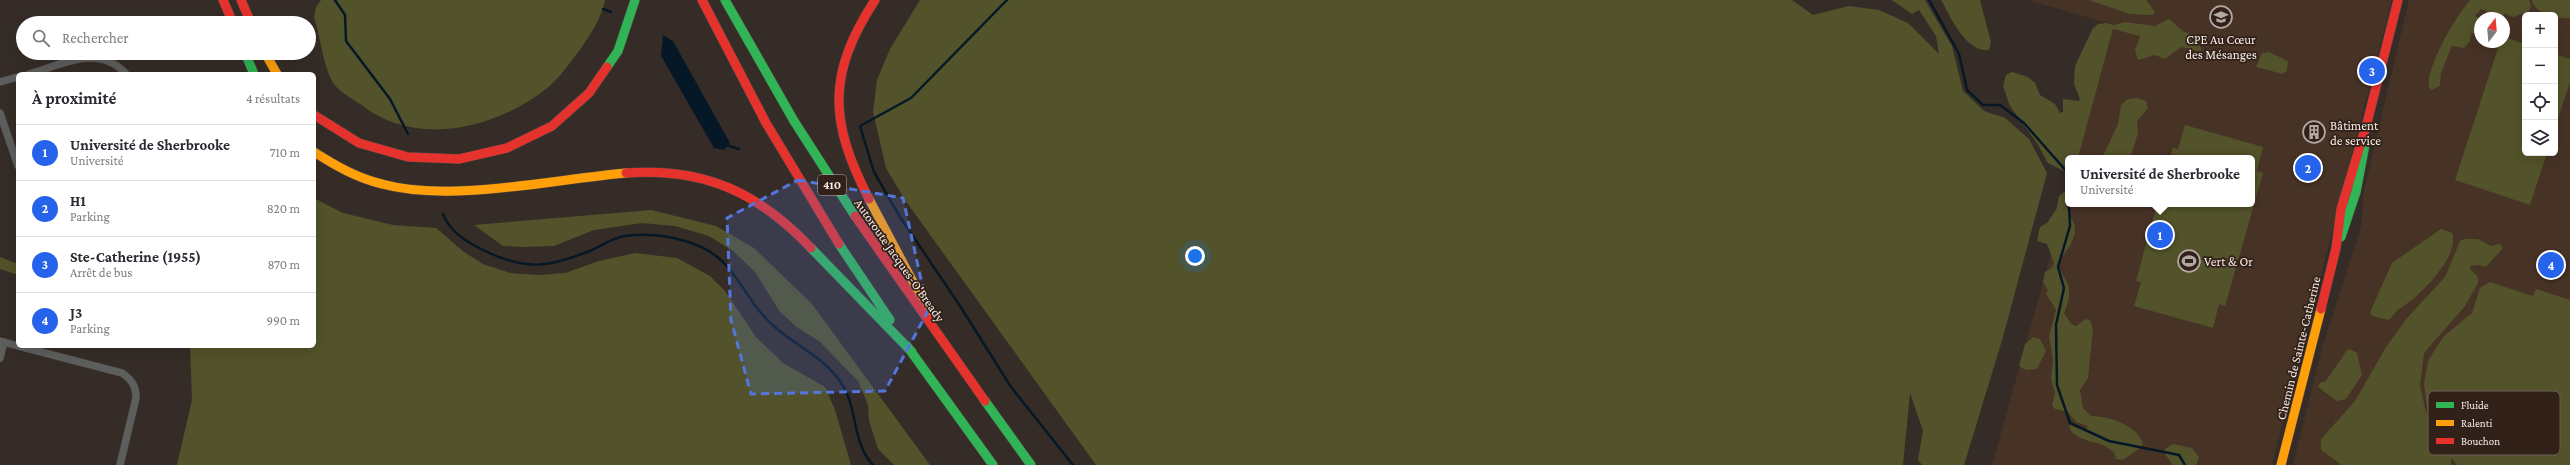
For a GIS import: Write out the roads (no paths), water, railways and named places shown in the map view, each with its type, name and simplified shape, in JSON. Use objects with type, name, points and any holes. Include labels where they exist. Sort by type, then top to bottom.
[{"type":"main road","points":[[223,0],[230,16]]},
{"type":"main road","points":[[241,0],[248,16]]},
{"type":"main road","points":[[316,116],[334,130],[362,144],[406,157],[431,160],[460,159],[510,147],[553,125],[593,88],[618,48],[635,0]]},
{"type":"main road","name":"410","points":[[702,0],[740,74],[798,178],[859,275],[993,465]]},
{"type":"main road","name":"Autoroute Jacques-O'Bready","points":[[725,0],[774,90],[822,170],[955,360],[1031,465]]},
{"type":"main road","points":[[875,0],[854,35],[843,62],[838,93],[841,131],[862,188],[955,360]]},
{"type":"main road","name":"Chemin de Sainte-Catherine","points":[[2281,465],[2336,248],[2341,209],[2350,172],[2367,123],[2398,0]]},
{"type":"main road","points":[[248,60],[253,72]]},
{"type":"main road","points":[[269,60],[276,72]]},
{"type":"main road","points":[[316,153],[335,166],[364,180],[393,188],[419,192],[455,191],[648,172],[680,173],[716,181],[755,199],[788,223],[912,352]]},
{"type":"street","points":[[36,72],[77,60]]},
{"type":"street","points":[[108,60],[123,72]]},
{"type":"street","points":[[0,82],[16,78]]},
{"type":"street","points":[[0,113],[16,160]]},
{"type":"street","points":[[0,358],[2,342],[16,346]]},
{"type":"street","points":[[26,348],[122,373],[131,379],[136,390],[136,398],[120,465]]},
{"type":"water","points":[[663,35],[673,41],[730,143],[724,150],[714,148],[661,56]]},
{"type":"waterway","points":[[335,0],[345,15],[346,41],[390,99],[408,134]]},
{"type":"waterway","points":[[1007,0],[911,98],[860,126],[874,172],[900,217],[960,306],[1011,387],[1073,465]]},
{"type":"waterway","points":[[1929,0],[1959,54],[1967,90],[1983,105],[2000,105],[2024,123],[2065,170]]},
{"type":"waterway","points":[[603,9],[611,12]]},
{"type":"waterway","points":[[726,145],[739,149]]},
{"type":"waterway","points":[[2069,207],[2070,226],[2058,267],[2064,288],[2056,325],[2057,385],[2070,423],[2109,441],[2179,455],[2185,465]]},
{"type":"waterway","points":[[443,214],[450,226],[471,244],[498,257],[525,264],[537,265],[562,261],[592,250],[616,238],[633,235],[670,237],[703,248],[717,256],[728,267],[763,316],[784,335],[828,367],[842,384],[851,404],[862,447],[866,456],[873,465]]},
{"type":"place","name":"CPE Au Cœur des Mésanges","points":[[2221,17]]},
{"type":"place","name":"Ste-Catherine (1955)","points":[[2372,71]]},
{"type":"place","name":"Bâtiment de service","points":[[2314,132]]},
{"type":"place","name":"H1","points":[[2308,168]]},
{"type":"place","name":"Université de Sherbrooke","points":[[2160,235]]},
{"type":"place","name":"Vert & Or","points":[[2189,261]]},
{"type":"place","name":"J3","points":[[2551,265]]}]
